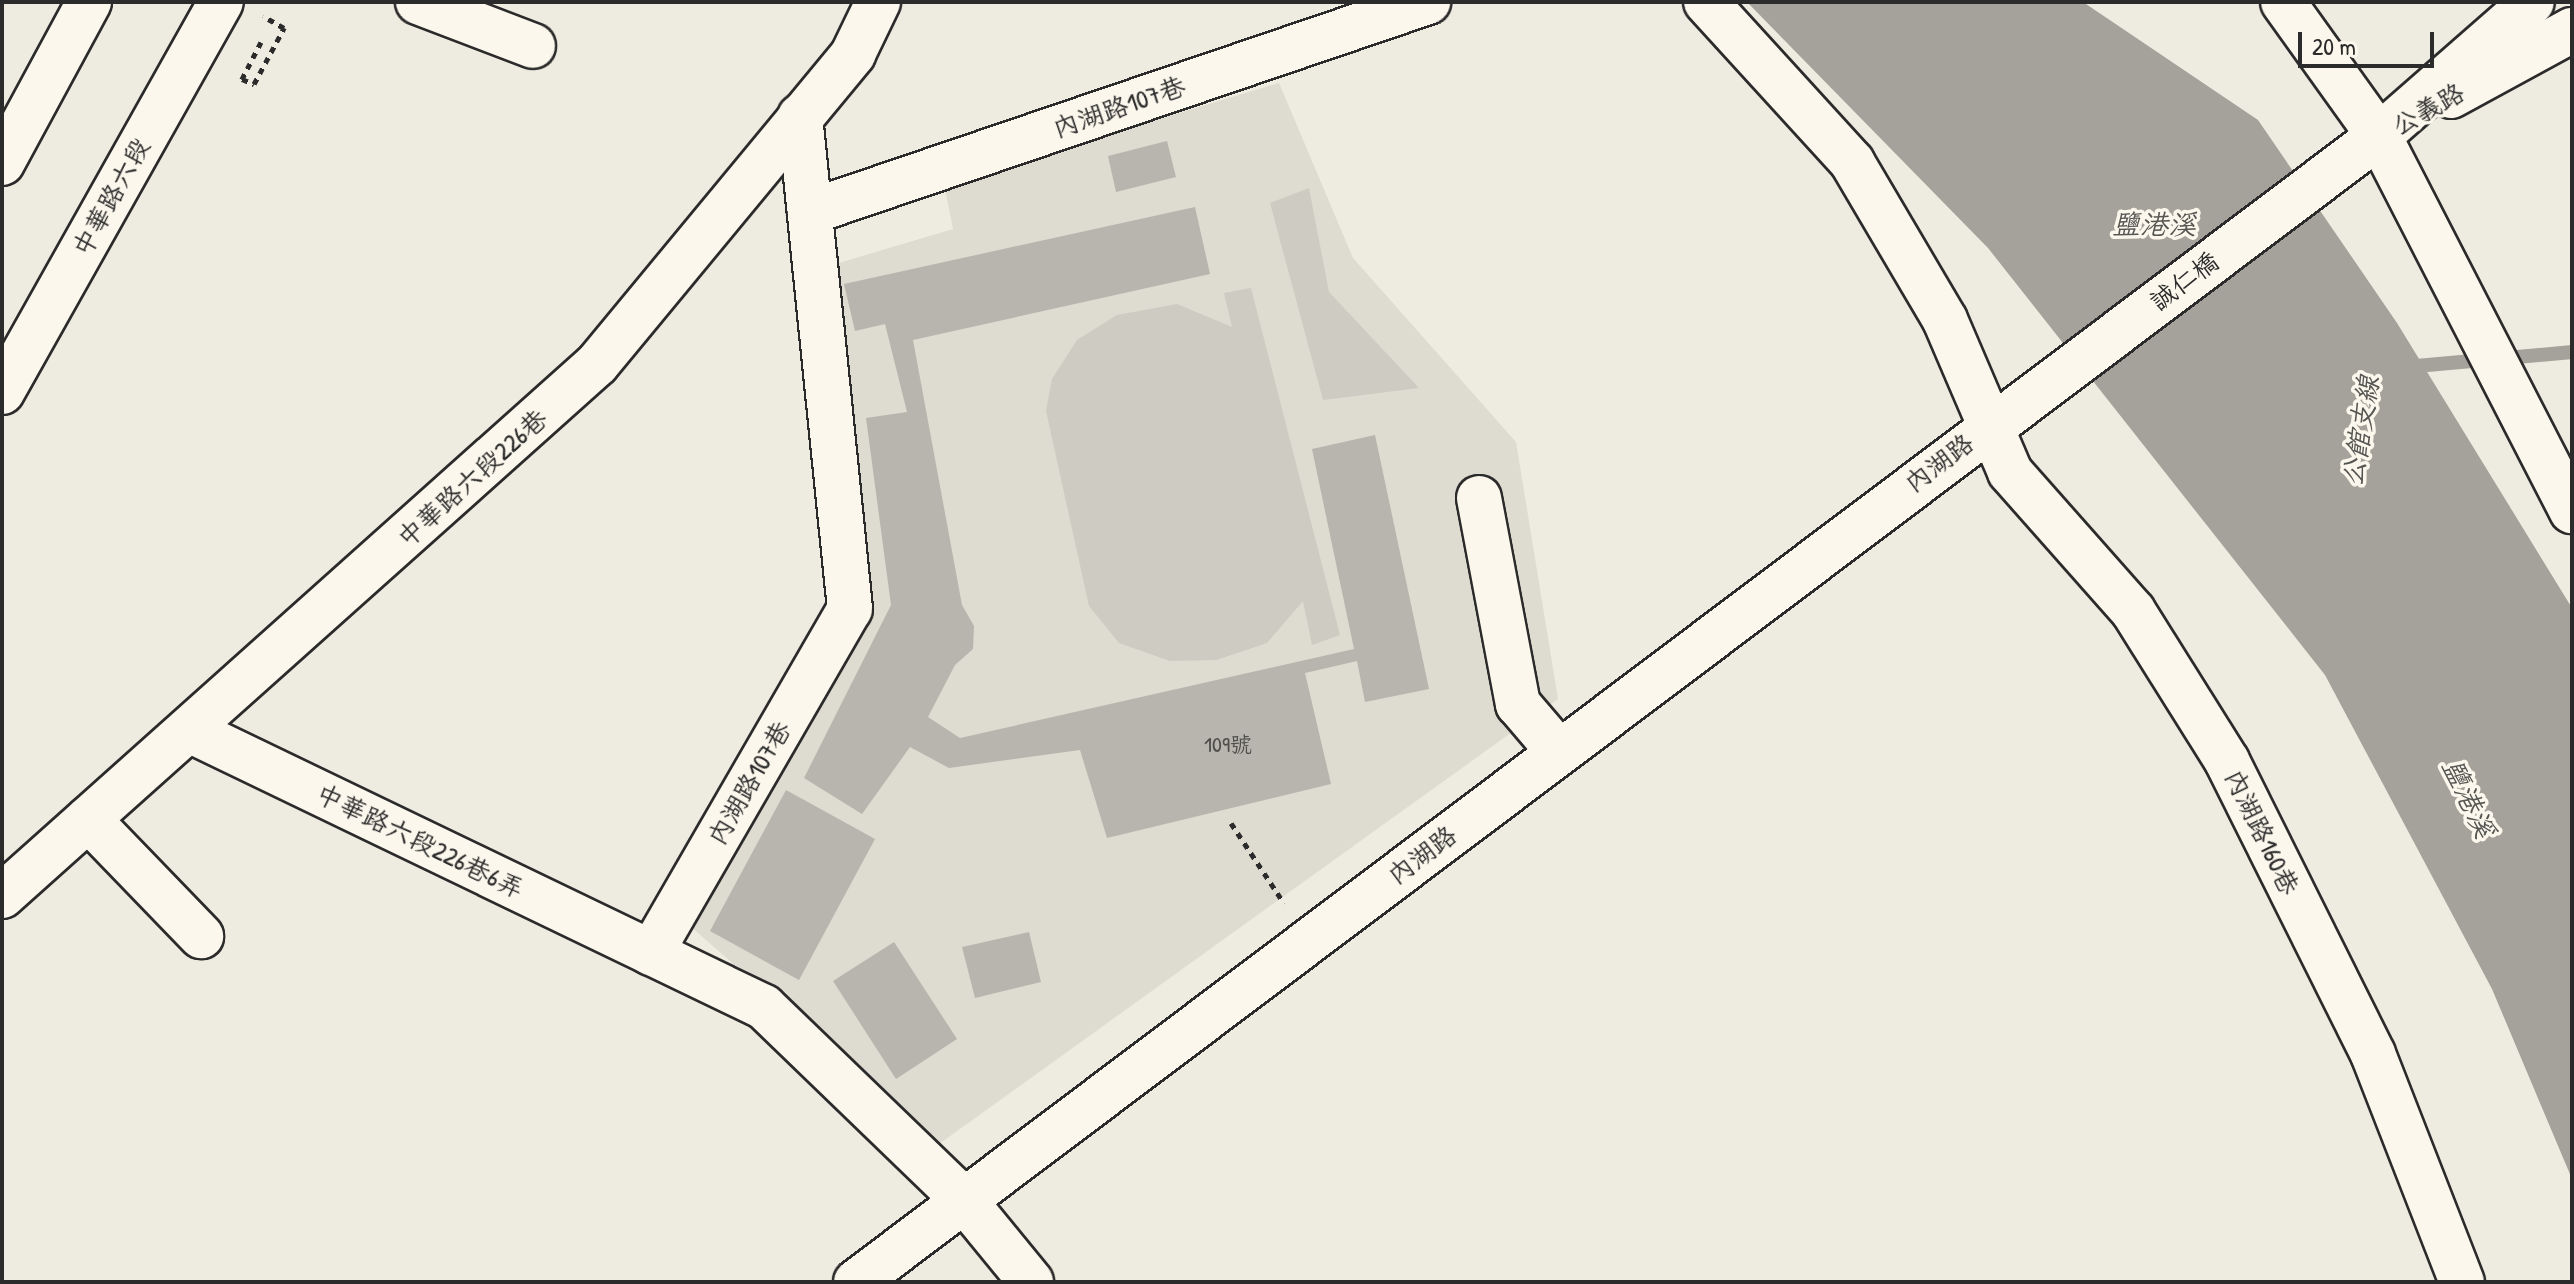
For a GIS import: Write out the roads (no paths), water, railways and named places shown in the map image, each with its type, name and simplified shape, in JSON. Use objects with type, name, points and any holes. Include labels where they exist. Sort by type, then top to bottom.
[{"type":"main road","points":[[2,163],[89,2]]},
{"type":"main road","name":"中華路六段","points":[[2,392],[221,2]]},
{"type":"main road","points":[[418,2],[533,46]]},
{"type":"main road","name":"中華路六段226巷","points":[[2,896],[597,364],[853,54],[878,2]]},
{"type":"main road","name":"內湖路107巷","points":[[810,212],[1428,2]]},
{"type":"main road","name":"內湖路160巷","points":[[1706,2],[1852,162],[1945,320],[2010,472],[2133,611],[2227,761],[2373,1054],[2462,1282]]},
{"type":"main road","points":[[2283,2],[2379,136],[2572,511]]},
{"type":"main road","name":"公義路","points":[[2379,136],[2532,2]]},
{"type":"main road","name":"公義路","points":[[2379,136],[2572,30]]},
{"type":"main road","name":"內湖路107巷","points":[[651,953],[850,609],[800,117]]},
{"type":"main road","name":"誠仁橋","points":[[1988,426],[2379,136]]},
{"type":"main road","name":"內湖路","points":[[856,1282],[1988,426]]},
{"type":"main road","points":[[1479,498],[1518,704],[1559,752]]},
{"type":"main road","name":"中華路六段226巷6弄","points":[[189,730],[651,953]]},
{"type":"main road","points":[[88,819],[201,936]]},
{"type":"main road","points":[[651,953],[764,1007],[964,1200],[1031,1282]]},
{"type":"water","name":"鹽港溪","points":[[1747,2],[2083,2],[2258,120],[2397,323],[2572,608],[2572,1179],[2492,989],[2325,675],[1988,248]]},
{"type":"waterway","name":"公館支線","points":[[2405,367],[2572,352]]}]
